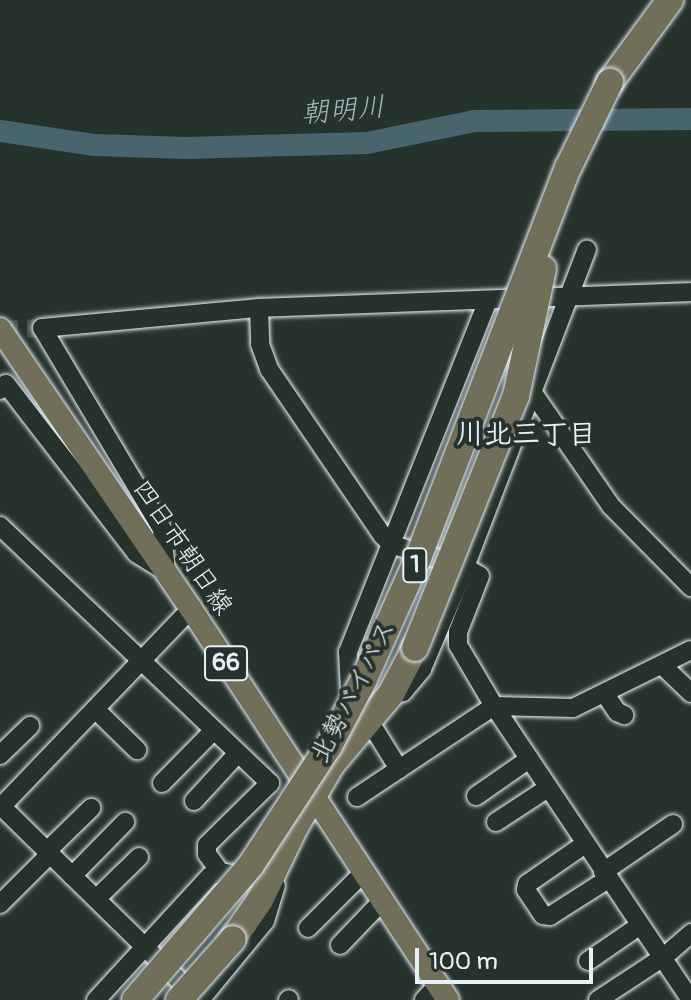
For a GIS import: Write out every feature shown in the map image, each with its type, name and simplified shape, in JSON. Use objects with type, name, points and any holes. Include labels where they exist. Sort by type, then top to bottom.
[{"type":"highway","name":"北勢バイパス","points":[[135,1000],[251,865],[329,746],[364,679],[418,558],[578,142],[610,82],[670,0]]},
{"type":"highway","name":"1","points":[[179,1000],[233,939],[260,900],[281,856],[543,204],[574,141],[610,82]]},
{"type":"highway","name":"1","points":[[115,1000],[195,912],[225,873],[268,836],[391,694],[415,648],[516,396],[552,231],[578,142]]},
{"type":"main road","name":"四日市朝日線","points":[[0,329],[309,786],[383,900],[436,995]]},
{"type":"street","points":[[391,694],[403,692],[422,669],[465,567],[587,250]]},
{"type":"street","points":[[166,572],[162,529],[42,328],[259,308],[569,299],[691,292]]},
{"type":"street","points":[[350,690],[348,652],[487,302]]},
{"type":"street","points":[[259,308],[260,344],[269,369],[393,545],[465,567],[480,576],[458,632],[458,645],[494,706],[691,1000]]},
{"type":"street","points":[[0,390],[6,384],[136,553],[166,572]]},
{"type":"street","points":[[533,393],[611,506],[691,587]]},
{"type":"street","points":[[0,526],[270,783],[207,845],[207,854],[225,873],[203,883],[96,1000]]},
{"type":"street","points":[[191,609],[0,806],[200,1000],[265,921],[275,892],[281,856]]},
{"type":"street","points":[[362,791],[494,706],[573,708],[691,650]]},
{"type":"street","points":[[663,666],[691,693]]},
{"type":"street","points":[[605,694],[624,715]]},
{"type":"street","points":[[95,709],[137,750]]},
{"type":"street","points":[[368,719],[399,769]]},
{"type":"street","points":[[0,755],[30,726]]},
{"type":"street","points":[[162,783],[214,730]]},
{"type":"street","points":[[194,801],[238,753]]},
{"type":"street","points":[[476,796],[529,759]]},
{"type":"street","points":[[496,822],[548,788]]},
{"type":"street","points":[[0,904],[91,808]]},
{"type":"street","points":[[72,876],[125,822]]},
{"type":"street","points":[[585,844],[527,884],[526,890],[543,915],[550,916],[673,824]]},
{"type":"street","points":[[96,899],[139,857]]},
{"type":"street","points":[[308,928],[364,872]]},
{"type":"street","points":[[340,945],[383,900]]},
{"type":"street","points":[[588,961],[639,926]]},
{"type":"street","points":[[598,1000],[691,933]]},
{"type":"waterway","name":"朝明川","points":[[0,131],[95,145],[186,148],[367,143],[475,121],[691,119]]},
{"type":"tunnel","points":[[0,330],[42,328]]},
{"type":"district","name":"川北三丁目","points":[[526,435]]}]
